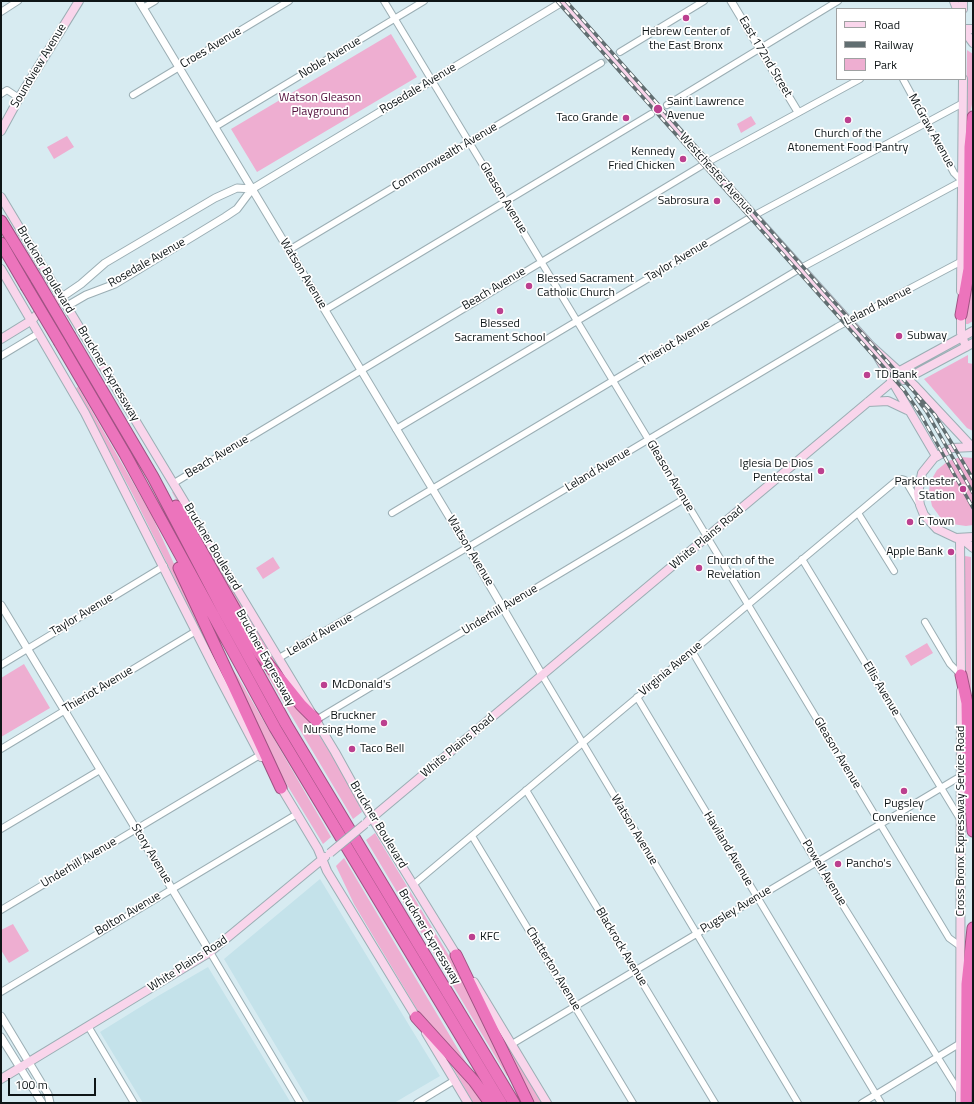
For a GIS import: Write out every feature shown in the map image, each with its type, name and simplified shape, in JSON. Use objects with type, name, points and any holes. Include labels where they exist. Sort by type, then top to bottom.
[{"type":"highway","points":[[961,315],[969,269],[970,147],[973,116]]},
{"type":"highway","name":"Bruckner Expressway","points":[[1,221],[153,478],[223,610],[286,724],[514,1103]]},
{"type":"highway","name":"Bruckner Expressway","points":[[1,244],[60,343],[161,519],[231,650],[288,751],[501,1103]]},
{"type":"highway","points":[[1,248],[26,286]]},
{"type":"highway","points":[[153,478],[178,510],[260,654],[300,705],[316,720]]},
{"type":"highway","points":[[161,519],[175,559],[282,788]]},
{"type":"highway","points":[[961,675],[966,689],[968,774],[973,831]]},
{"type":"highway","points":[[966,1103],[967,988],[973,928]]},
{"type":"highway","points":[[456,955],[528,1103]]},
{"type":"highway","points":[[416,1017],[474,1081],[490,1103]]},
{"type":"main road","name":"Soundview Avenue","points":[[1,131],[19,98],[78,1]]},
{"type":"main road","name":"Westchester Avenue","points":[[562,1],[871,346],[924,395],[973,447]]},
{"type":"main road","points":[[966,33],[973,43]]},
{"type":"main road","points":[[893,381],[907,379],[970,345],[962,337],[961,315],[963,80]]},
{"type":"main road","name":"Bruckner Boulevard","points":[[1,197],[279,658],[372,817],[547,1103]]},
{"type":"main road","points":[[1,269],[85,413],[260,755],[282,788],[327,871],[468,1103]]},
{"type":"main road","name":"Rosedale Avenue","points":[[3,337],[32,320],[42,309],[62,297]]},
{"type":"main road","name":"Rosedale Avenue","points":[[32,320],[47,318],[67,306]]},
{"type":"main road","points":[[898,372],[973,331]]},
{"type":"main road","name":"Westchester Avenue","points":[[871,346],[936,456]]},
{"type":"main road","name":"White Plains Road","points":[[1,1079],[210,952],[322,860],[893,381],[898,372]]},
{"type":"main road","points":[[868,402],[888,401],[908,410]]},
{"type":"main road","points":[[973,447],[952,448],[936,456],[926,467],[920,479],[918,493],[921,508],[927,520],[937,529],[948,535],[961,538],[973,537]]},
{"type":"main road","points":[[961,538],[973,548]]},
{"type":"main road","name":"Cross Bronx Expressway Service Road","points":[[960,1103],[961,538]]},
{"type":"street","points":[[1,12],[18,1]]},
{"type":"street","name":"Watson Avenue","points":[[139,1],[468,548],[582,744],[798,1103]]},
{"type":"street","points":[[143,8],[155,1]]},
{"type":"street","name":"Croes Avenue","points":[[133,95],[290,1]]},
{"type":"street","name":"Gleason Avenue","points":[[384,1],[949,938],[960,946]]},
{"type":"street","name":"Noble Avenue","points":[[215,127],[424,1]]},
{"type":"street","name":"Rosedale Avenue","points":[[67,306],[86,295],[115,284],[225,218],[237,209],[252,189],[562,1]]},
{"type":"street","points":[[620,52],[704,1]]},
{"type":"street","name":"East 172nd Street","points":[[731,1],[798,112]]},
{"type":"street","points":[[667,105],[838,1]]},
{"type":"street","name":"Commonwealth Avenue","points":[[289,250],[601,63]]},
{"type":"street","name":"Beach Avenue","points":[[174,483],[360,369],[706,163],[858,80]]},
{"type":"street","name":"McGraw Avenue","points":[[904,80],[954,173],[962,181]]},
{"type":"street","points":[[1,94],[7,90],[19,98]]},
{"type":"street","name":"Taylor Avenue","points":[[396,429],[753,216],[963,103]]},
{"type":"street","points":[[325,310],[651,114]]},
{"type":"street","name":"Thieriot Avenue","points":[[392,513],[801,268],[962,181]]},
{"type":"street","name":"Rosedale Avenue","points":[[62,297],[81,284],[105,263],[215,198],[237,188],[252,189]]},
{"type":"street","name":"Leland Avenue","points":[[279,658],[468,548],[838,327],[962,261]]},
{"type":"street","points":[[1,356],[39,333]]},
{"type":"street","name":"Virginia Avenue","points":[[414,884],[896,481],[902,479],[907,482],[921,508]]},
{"type":"street","name":"Underhill Avenue","points":[[316,720],[684,499]]},
{"type":"street","points":[[858,513],[894,571]]},
{"type":"street","name":"Ellis Avenue","points":[[802,559],[960,819]]},
{"type":"street","name":"Taylor Avenue","points":[[1,664],[164,566]]},
{"type":"street","name":"Story Avenue","points":[[1,605],[300,1103]]},
{"type":"street","points":[[925,622],[950,664],[961,675]]},
{"type":"street","name":"Thieriot Avenue","points":[[1,749],[196,631]]},
{"type":"street","name":"Powell Avenue","points":[[692,651],[816,862],[960,1093]]},
{"type":"street","name":"Haviland Avenue","points":[[637,697],[881,1103]]},
{"type":"street","name":"Underhill Avenue","points":[[1,910],[260,755]]},
{"type":"street","points":[[1,829],[100,770]]},
{"type":"street","name":"Pugsley Avenue","points":[[512,1044],[961,776]]},
{"type":"street","name":"Blackrock Avenue","points":[[526,790],[715,1103]]},
{"type":"street","name":"Bolton Avenue","points":[[1,992],[297,814]]},
{"type":"street","name":"Chatterton Avenue","points":[[472,836],[633,1103]]},
{"type":"street","points":[[1,1016],[48,1094],[50,1103]]},
{"type":"street","points":[[88,1026],[134,1103]]},
{"type":"street","points":[[1,1037],[42,1103]]},
{"type":"street","points":[[862,1103],[959,1044]]},
{"type":"street","points":[[417,1103],[455,1080]]},
{"type":"shaded area","points":[[320,879],[440,1076],[394,1103],[310,1103],[224,959]]},
{"type":"shaded area","points":[[208,967],[291,1103],[143,1103],[100,1032]]},
{"type":"green space","name":"Watson Gleason Playground","points":[[391,34],[417,77],[257,172],[231,129]]},
{"type":"green space","points":[[967,50],[973,54],[973,99],[970,115],[966,115]]},
{"type":"green space","points":[[751,116],[756,124],[741,133],[737,124]]},
{"type":"green space","points":[[67,136],[74,147],[54,159],[47,147]]},
{"type":"green space","points":[[973,258],[973,321],[966,324],[966,316]]},
{"type":"green space","points":[[968,355],[968,363],[973,364],[973,431],[967,428],[924,379]]},
{"type":"green space","points":[[78,387],[152,516],[237,701],[236,702],[133,495],[76,388]]},
{"type":"green space","points":[[961,457],[973,458],[973,525],[966,526],[952,524],[940,517],[932,506],[929,492],[930,482],[937,470],[948,461]]},
{"type":"green space","points":[[174,491],[285,675],[282,677],[258,647],[172,492]]},
{"type":"green space","points":[[965,556],[971,557],[971,700],[964,666]]},
{"type":"green space","points":[[273,557],[280,568],[263,579],[256,568]]},
{"type":"green space","points":[[927,643],[933,653],[911,666],[905,656]]},
{"type":"green space","points":[[24,664],[50,708],[1,737],[1,678]]},
{"type":"green space","points":[[231,670],[233,670],[238,677],[331,837],[323,844],[267,752]]},
{"type":"green space","points":[[268,672],[316,730],[347,780],[362,812],[353,819],[266,673]]},
{"type":"green space","points":[[375,833],[457,969],[510,1074],[507,1076],[366,840]]},
{"type":"green space","points":[[344,858],[468,1066],[467,1067],[418,1011],[354,904],[336,866]]},
{"type":"green space","points":[[13,924],[29,951],[9,963],[1,950],[1,930]]},
{"type":"green space","points":[[497,1028],[542,1103],[533,1103]]},
{"type":"green space","points":[[447,1057],[452,1060],[484,1103],[473,1103]]},
{"type":"tunnel","points":[[601,63],[620,52]]},
{"type":"railway","points":[[557,1],[904,390],[921,415],[973,508]]},
{"type":"railway","points":[[566,1],[935,415],[973,479]]},
{"type":"railway","points":[[916,398],[926,411],[973,493]]},
{"type":"place","name":"Hebrew Center of the East Bronx","points":[[686,18]]},
{"type":"place","name":"Saint Lawrence Avenue","points":[[658,109]]},
{"type":"place","name":"Taco Grande","points":[[626,118]]},
{"type":"place","name":"Church of the Atonement Food Pantry","points":[[848,120]]},
{"type":"place","name":"Kennedy Fried Chicken","points":[[683,159]]},
{"type":"place","name":"Sabrosura","points":[[717,201]]},
{"type":"place","name":"Blessed Sacrament Catholic Church","points":[[529,286]]},
{"type":"place","name":"Blessed Sacrament School","points":[[500,311]]},
{"type":"place","name":"Subway","points":[[899,336]]},
{"type":"place","name":"TD Bank","points":[[867,375]]},
{"type":"place","name":"Iglesia De Dios Pentecostal","points":[[821,471]]},
{"type":"place","name":"Parkchester Station","points":[[963,489]]},
{"type":"place","name":"C Town","points":[[910,522]]},
{"type":"place","name":"Apple Bank","points":[[951,552]]},
{"type":"place","name":"Church of the Revelation","points":[[699,568]]},
{"type":"place","name":"McDonald's","points":[[324,685]]},
{"type":"place","name":"Bruckner Nursing Home","points":[[384,723]]},
{"type":"place","name":"Taco Bell","points":[[352,749]]},
{"type":"place","name":"Pugsley Convenience","points":[[904,791]]},
{"type":"place","name":"Pancho's","points":[[838,864]]},
{"type":"place","name":"KFC","points":[[472,937]]}]
